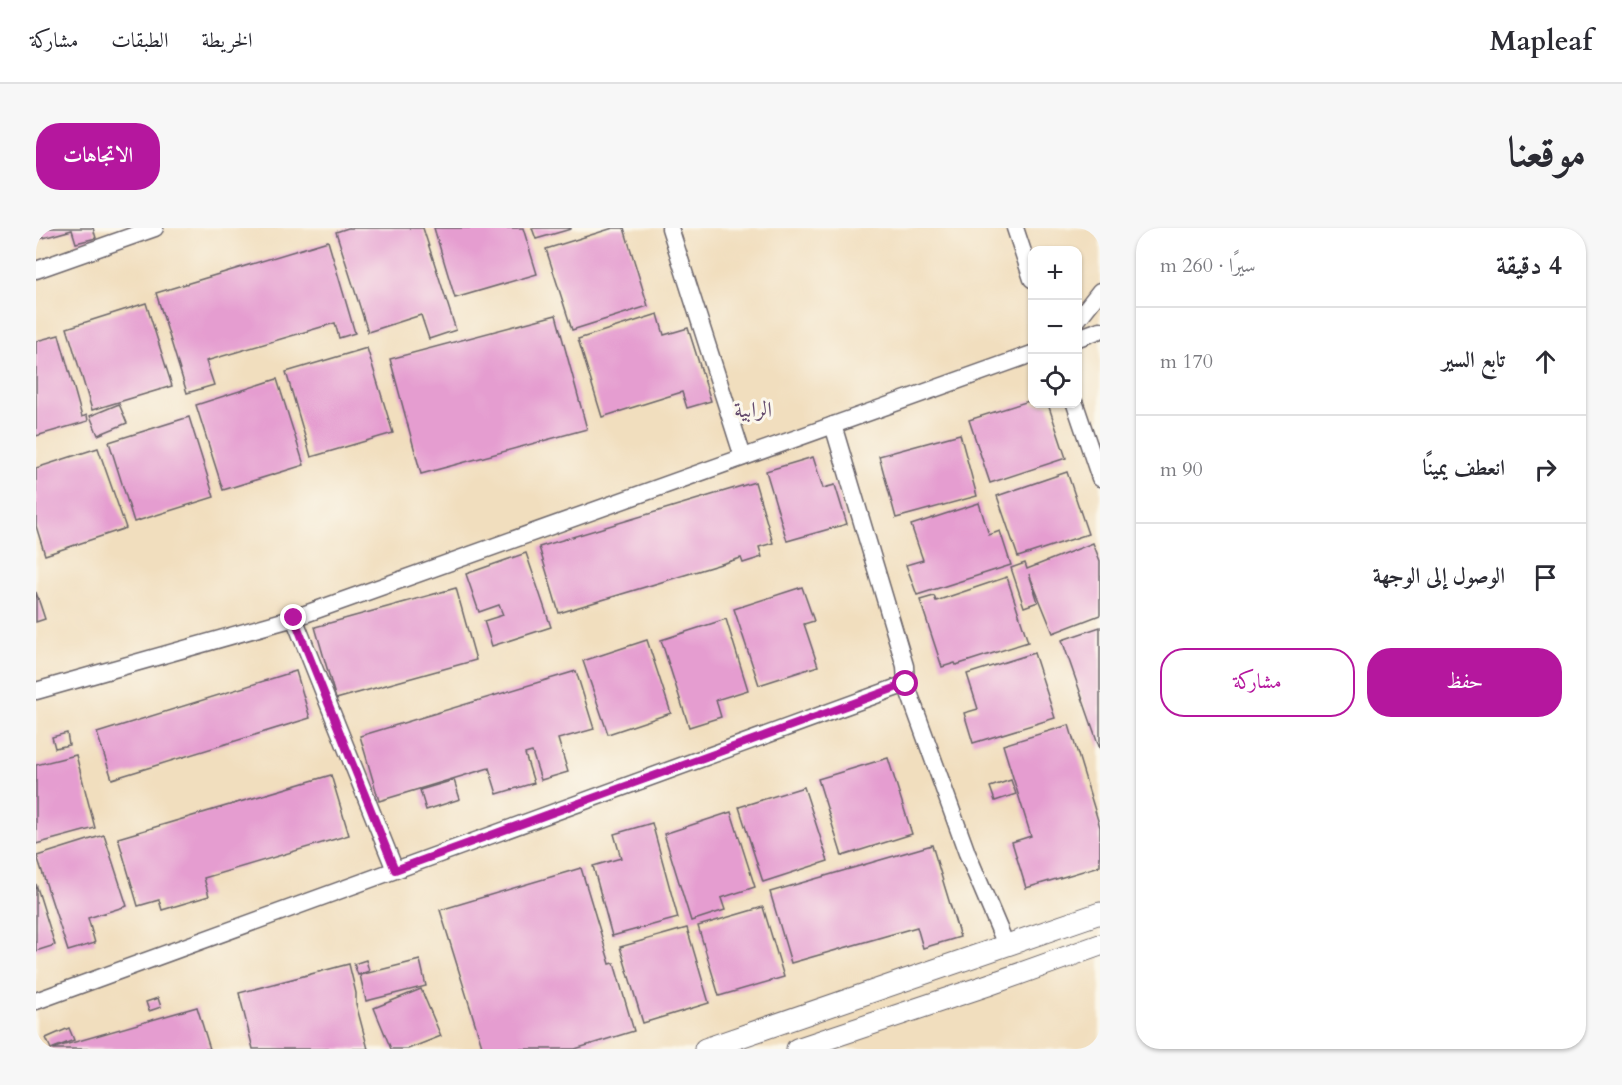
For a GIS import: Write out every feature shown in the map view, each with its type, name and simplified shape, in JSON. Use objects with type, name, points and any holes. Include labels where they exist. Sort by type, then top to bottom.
[{"type":"street","points":[[36,270],[155,228]]},
{"type":"street","points":[[670,228],[743,457]]},
{"type":"street","points":[[1015,228],[1028,267]]},
{"type":"street","points":[[1082,313],[1100,291]]},
{"type":"street","points":[[1082,336],[1100,330]]},
{"type":"street","points":[[36,691],[294,618],[1028,355]]},
{"type":"street","points":[[1076,408],[1100,478]]},
{"type":"street","points":[[833,425],[905,666],[906,684],[967,853],[1006,945]]},
{"type":"street","points":[[294,618],[395,870]]},
{"type":"street","points":[[36,1000],[906,684]]},
{"type":"street","points":[[705,1049],[1100,913]]},
{"type":"street","points":[[797,1049],[1100,945]]},
{"type":"building","points":[[36,228],[93,228],[96,238],[76,243],[72,230],[36,240]]},
{"type":"building","points":[[348,228],[423,228],[456,330],[429,339],[421,315],[368,332],[336,232]]},
{"type":"building","points":[[434,228],[523,228],[537,274],[455,298]]},
{"type":"building","points":[[532,228],[571,228],[571,229],[536,239]]},
{"type":"building","points":[[613,228],[624,228],[648,306],[572,330],[546,249]]},
{"type":"building","points":[[328,241],[355,333],[339,338],[335,323],[206,361],[214,385],[187,393],[156,293]]},
{"type":"building","points":[[146,303],[172,386],[92,410],[67,328]]},
{"type":"building","points":[[658,314],[664,335],[688,328],[711,401],[687,408],[682,392],[602,417],[578,339]]},
{"type":"building","points":[[556,315],[587,429],[421,474],[390,359]]},
{"type":"building","points":[[59,335],[82,417],[87,415],[88,421],[36,436],[36,341]]},
{"type":"building","points":[[367,348],[393,433],[311,457],[286,372]]},
{"type":"building","points":[[277,379],[304,465],[223,490],[196,405]]},
{"type":"building","points":[[1028,401],[1028,408],[1049,408],[1066,458],[990,483],[969,420]]},
{"type":"building","points":[[119,404],[127,423],[98,435],[90,416]]},
{"type":"building","points":[[189,417],[214,497],[134,522],[109,442]]},
{"type":"building","points":[[960,434],[977,496],[896,518],[879,456]]},
{"type":"building","points":[[98,448],[126,528],[45,555],[36,526],[36,468]]},
{"type":"building","points":[[813,457],[823,488],[835,485],[847,524],[787,541],[766,471]]},
{"type":"building","points":[[1067,472],[1088,534],[1018,557],[997,496]]},
{"type":"building","points":[[755,482],[773,543],[759,547],[762,557],[743,563],[741,558],[559,613],[539,547]]},
{"type":"building","points":[[979,503],[989,535],[1000,531],[1011,565],[917,595],[906,565],[923,560],[911,525]]},
{"type":"building","points":[[1093,543],[1100,561],[1100,615],[1053,633],[1029,574],[1038,602],[1024,607],[1011,568],[1025,563],[1027,569]]},
{"type":"building","points":[[526,553],[551,627],[492,646],[484,621],[503,615],[499,605],[479,612],[466,574]]},
{"type":"building","points":[[1007,577],[1028,642],[956,665],[955,663],[942,667],[920,600],[934,596],[936,601]]},
{"type":"building","points":[[802,587],[814,621],[804,624],[818,666],[759,685],[734,609]]},
{"type":"building","points":[[456,588],[476,660],[336,699],[315,627]]},
{"type":"building","points":[[36,592],[45,619],[36,622]]},
{"type":"building","points":[[726,619],[748,690],[716,700],[721,717],[689,727],[661,640]]},
{"type":"building","points":[[1100,627],[1100,749],[1062,640]]},
{"type":"building","points":[[647,640],[671,713],[608,734],[583,661]]},
{"type":"building","points":[[1034,653],[1055,718],[973,743],[964,713],[978,709],[967,674]]},
{"type":"building","points":[[296,671],[310,718],[112,779],[97,733]]},
{"type":"building","points":[[576,671],[594,729],[558,739],[568,772],[541,780],[532,752],[525,754],[534,783],[497,794],[489,768],[379,801],[360,736]]},
{"type":"building","points":[[1069,725],[1100,827],[1100,866],[1026,888],[1012,842],[1031,836],[1003,745]]},
{"type":"building","points":[[67,733],[69,745],[55,748],[52,737]]},
{"type":"building","points":[[76,755],[95,828],[36,844],[36,765]]},
{"type":"building","points":[[888,758],[912,834],[842,856],[818,779]]},
{"type":"building","points":[[331,775],[349,835],[204,878],[209,896],[162,910],[159,900],[138,906],[118,838]]},
{"type":"building","points":[[454,780],[460,799],[426,810],[420,790]]},
{"type":"building","points":[[1011,780],[1016,794],[995,801],[990,787]]},
{"type":"building","points":[[804,787],[828,861],[763,882],[739,807]]},
{"type":"building","points":[[731,812],[755,887],[721,898],[725,910],[691,921],[664,834]]},
{"type":"building","points":[[652,823],[678,918],[612,936],[593,866],[621,858],[614,834]]},
{"type":"building","points":[[104,835],[127,906],[88,918],[95,943],[68,951],[37,856]]},
{"type":"building","points":[[932,845],[960,937],[923,948],[917,927],[791,963],[770,892]]},
{"type":"building","points":[[581,868],[610,964],[614,963],[634,1031],[575,1049],[483,1049],[440,910]]},
{"type":"building","points":[[36,884],[55,945],[36,951]]},
{"type":"building","points":[[763,907],[784,977],[719,996],[698,926]]},
{"type":"building","points":[[687,928],[709,1003],[643,1023],[620,947]]},
{"type":"building","points":[[366,960],[369,971],[358,975],[354,964]]},
{"type":"building","points":[[420,960],[426,986],[366,1001],[360,975]]},
{"type":"building","points":[[349,964],[356,993],[356,1004],[368,1049],[253,1049],[239,993]]},
{"type":"building","points":[[421,989],[441,1036],[408,1049],[391,1049],[374,1008]]},
{"type":"building","points":[[158,998],[161,1007],[149,1011],[146,1002]]},
{"type":"building","points":[[197,1007],[210,1049],[54,1049],[54,1048]]},
{"type":"building","points":[[69,1028],[74,1040],[51,1049],[46,1038]]},
{"type":"district","name":"الرابية","points":[[753,409]]},
{"type":"route","points":[[294,618],[395,870],[906,684]]}]
